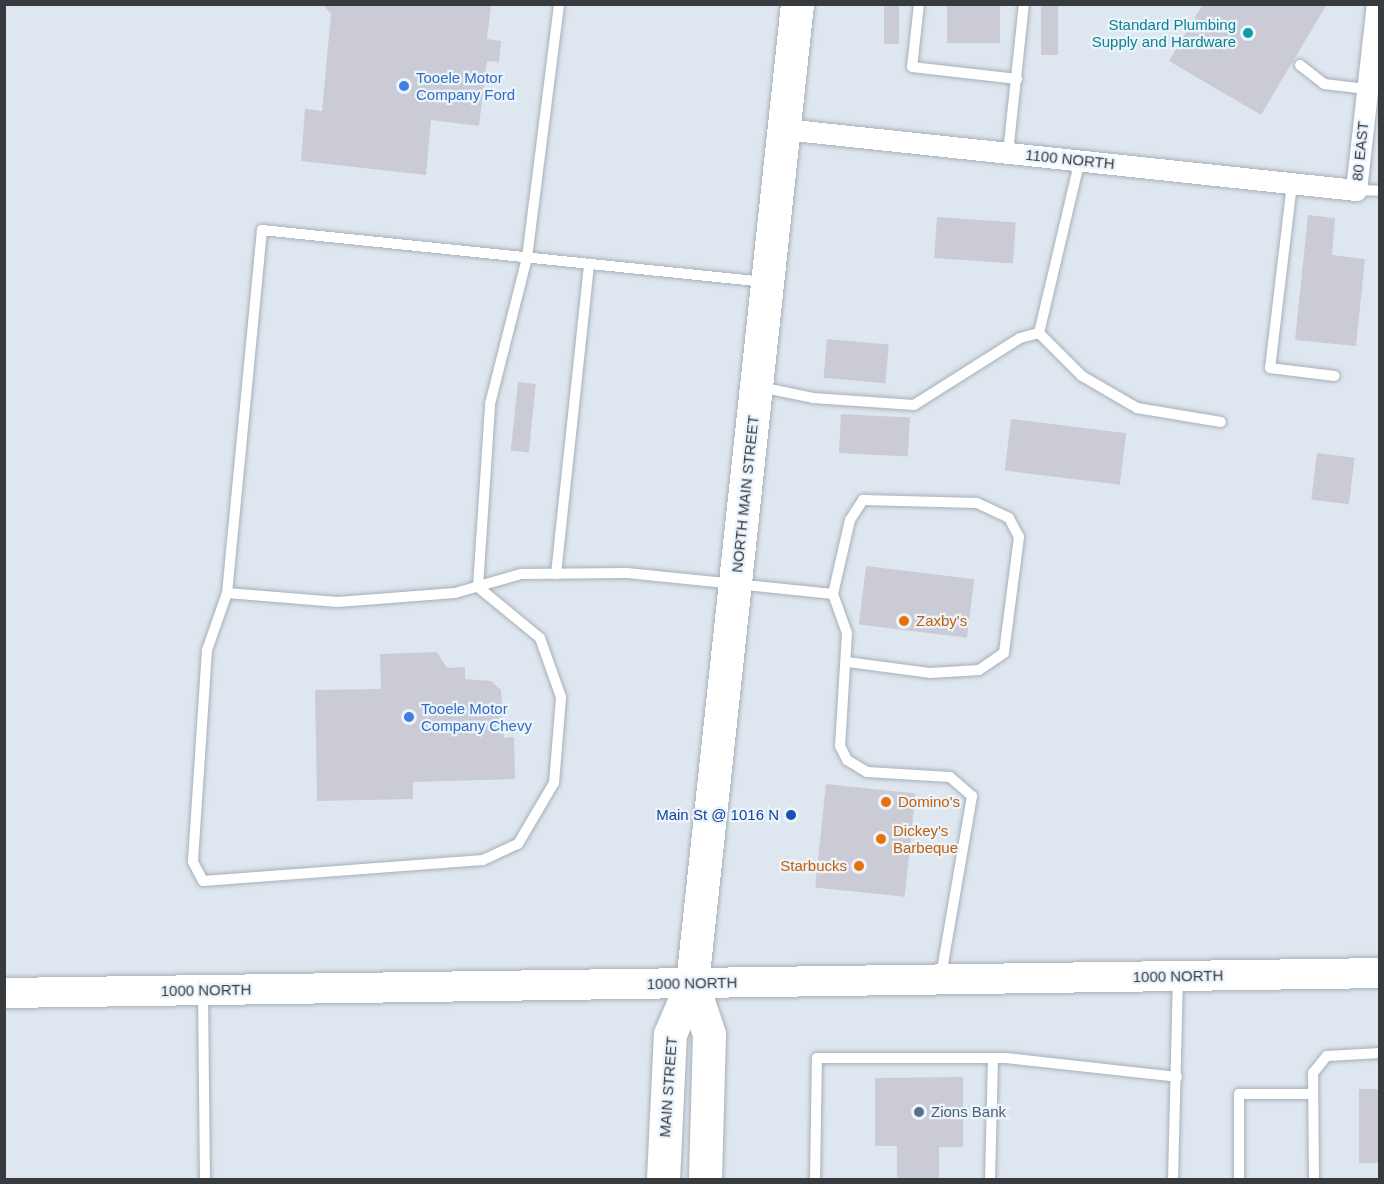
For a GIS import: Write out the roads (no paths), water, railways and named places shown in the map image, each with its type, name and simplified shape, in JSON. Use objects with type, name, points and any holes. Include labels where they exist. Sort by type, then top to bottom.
[{"type":"highway","name":"NORTH MAIN STREET","points":[[692,983],[797,4]]},
{"type":"highway","name":"MAIN STREET","points":[[663,1179],[670,1034],[692,983]]},
{"type":"highway","points":[[692,983],[709,1034],[705,1179]]},
{"type":"street","name":"80 EAST","points":[[1356,190],[1377,4]]},
{"type":"street","name":"1100 NORTH","points":[[784,129],[1356,190]]},
{"type":"street","name":"1000 NORTH","points":[[4,993],[1380,973]]},
{"type":"lane","points":[[478,587],[490,404],[527,258],[559,4]]},
{"type":"lane","points":[[919,4],[912,67],[1017,80]]},
{"type":"lane","points":[[1008,153],[1024,4]]},
{"type":"lane","points":[[1300,65],[1324,84],[1367,89]]},
{"type":"lane","points":[[1039,333],[1080,159]]},
{"type":"lane","points":[[1292,184],[1270,368],[1335,376]]},
{"type":"lane","points":[[1356,190],[1380,191]]},
{"type":"lane","points":[[478,587],[540,638],[561,697],[554,783],[518,844],[483,860],[203,881],[193,862],[207,650],[227,593],[262,230],[768,282]]},
{"type":"lane","points":[[556,573],[589,264]]},
{"type":"lane","points":[[757,386],[813,398],[914,405],[1020,338],[1039,333]]},
{"type":"lane","points":[[1039,333],[1082,376],[1137,408],[1221,422]]},
{"type":"lane","points":[[848,662],[930,673],[979,670],[1004,653],[1019,537],[1008,518],[977,503],[863,500],[850,520],[832,594],[847,633],[848,662],[840,746],[847,760],[867,772],[950,777],[972,796],[940,979]]},
{"type":"lane","points":[[227,593],[338,602],[455,593],[521,574],[627,573],[736,586],[832,594]]},
{"type":"lane","points":[[1173,1179],[1179,976]]},
{"type":"lane","points":[[203,990],[205,1179]]},
{"type":"lane","points":[[1314,1179],[1313,1073],[1328,1056],[1380,1053]]},
{"type":"lane","points":[[815,1179],[817,1058],[993,1058],[1177,1077]]},
{"type":"lane","points":[[990,1179],[993,1058]]},
{"type":"lane","points":[[1239,1179],[1239,1094],[1313,1094]]},
{"type":"place","name":"Standard Plumbing Supply and Hardware","points":[[1248,33]]},
{"type":"place","name":"Tooele Motor Company Ford","points":[[404,86]]},
{"type":"place","name":"Zaxby's","points":[[904,621]]},
{"type":"place","name":"Tooele Motor Company Chevy","points":[[409,717]]},
{"type":"place","name":"Domino's","points":[[886,802]]},
{"type":"place","name":"Main St @ 1016 N","points":[[791,815]]},
{"type":"place","name":"Dickey's Barbeque","points":[[881,839]]},
{"type":"place","name":"Starbucks","points":[[859,866]]},
{"type":"place","name":"Zions Bank","points":[[919,1112]]}]
